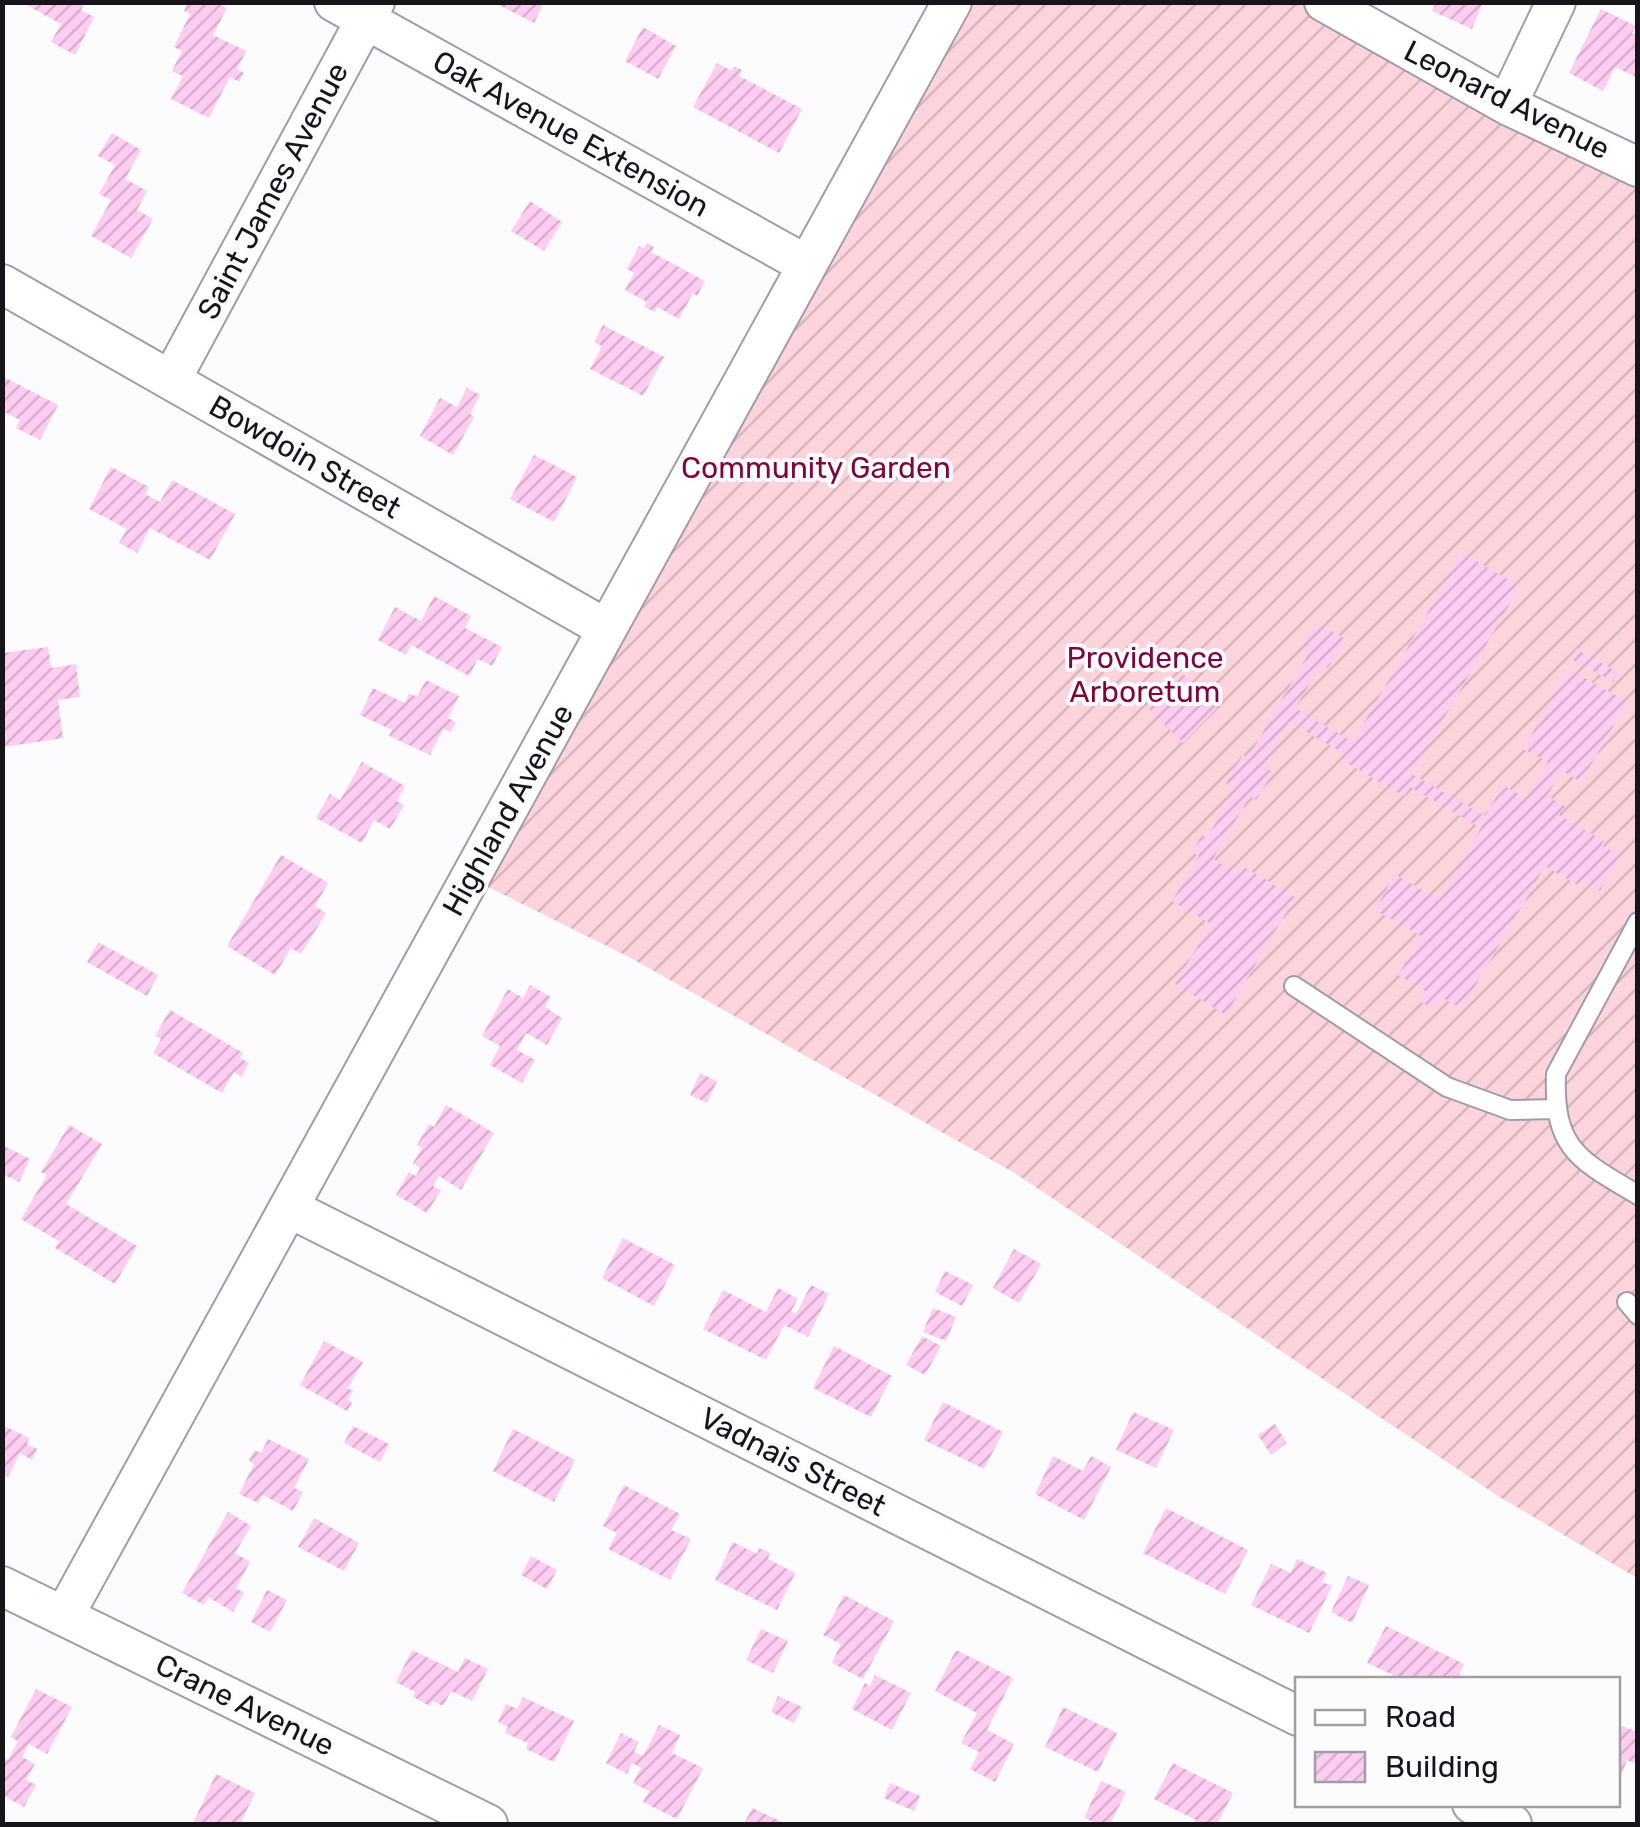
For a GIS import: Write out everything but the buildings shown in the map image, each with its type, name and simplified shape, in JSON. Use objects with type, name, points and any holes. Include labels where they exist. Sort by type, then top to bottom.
[{"type":"street","name":"Highland Avenue","points":[[64,1616],[952,2]]},
{"type":"street","name":"Leonard Avenue","points":[[1324,2],[1507,105],[1638,167]]},
{"type":"street","points":[[1507,105],[1556,2]]},
{"type":"street","name":"Oak Avenue Extension","points":[[358,8],[808,265]]},
{"type":"street","name":"Saint James Avenue","points":[[170,380],[358,8]]},
{"type":"street","name":"Bowdoin Street","points":[[2,284],[607,629]]},
{"type":"street","name":"Vadnais Street","points":[[289,1208],[1295,1714]]},
{"type":"street","name":"Crane Avenue","points":[[2,1586],[488,1824]]},
{"type":"street","points":[[1478,1807],[1512,1824]]},
{"type":"lane","points":[[1638,922],[1556,1074],[1556,1109],[1564,1134],[1577,1154],[1599,1174],[1638,1195]]},
{"type":"lane","points":[[1294,986],[1446,1087],[1510,1110],[1556,1109]]},
{"type":"green space","name":"Providence Arboretum","points":[[952,3],[1324,3],[1637,167],[1637,1578],[1498,1496],[1013,1172],[627,956],[470,878]]},
{"type":"park label","name":"Community Garden","points":[[816,468]]}]
